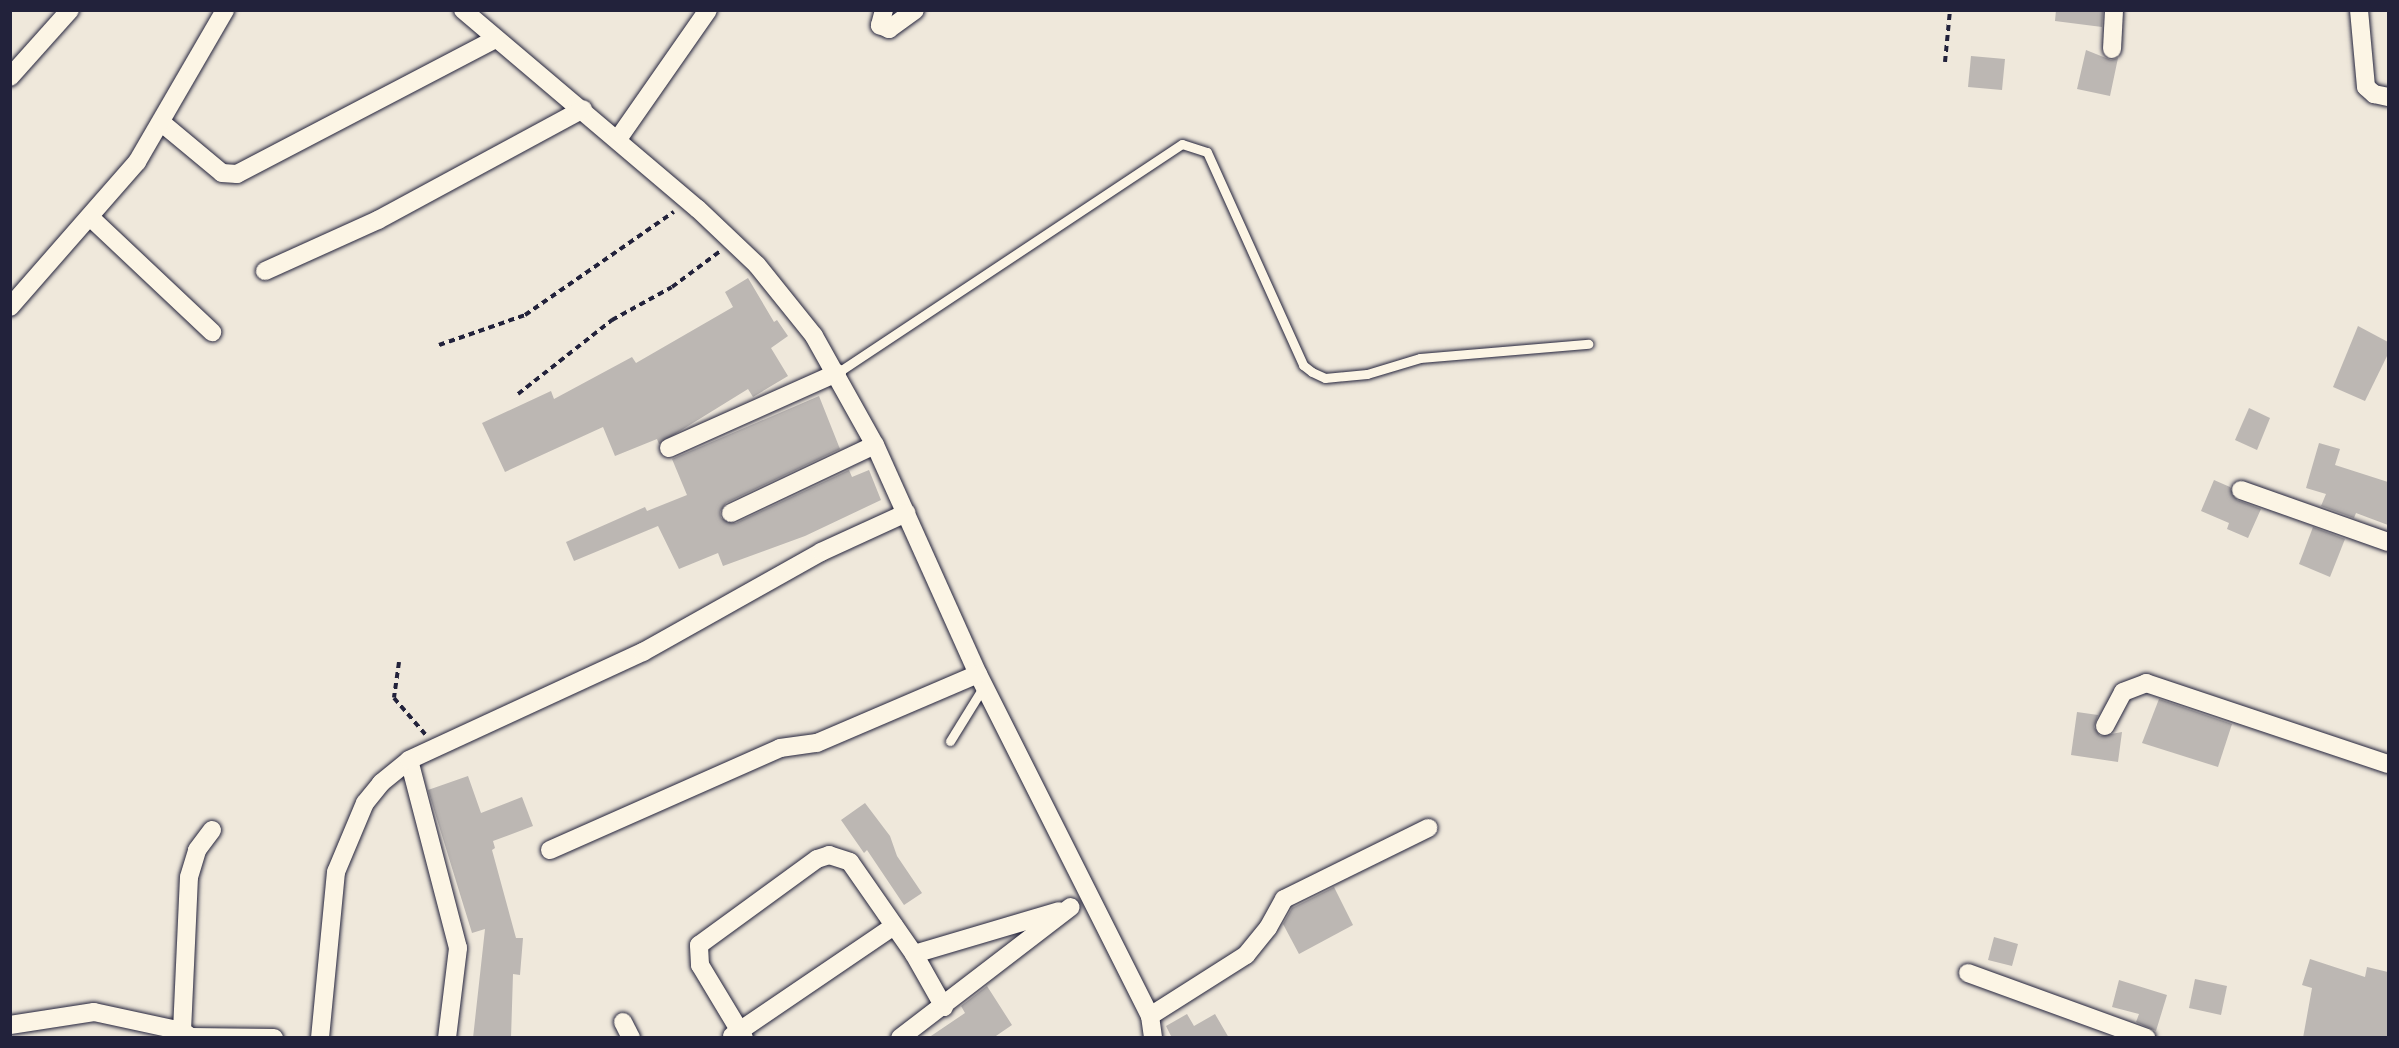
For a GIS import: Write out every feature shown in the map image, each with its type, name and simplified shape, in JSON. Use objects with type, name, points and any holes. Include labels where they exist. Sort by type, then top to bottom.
[{"type":"street","points":[[10,77],[70,10]]},
{"type":"street","points":[[10,307],[137,162],[162,123],[225,10]]},
{"type":"street","points":[[463,10],[495,39],[618,138],[690,202],[786,298],[837,373],[875,445],[981,680],[1088,898],[1150,1016],[1153,1038]]},
{"type":"street","points":[[618,138],[708,10]]},
{"type":"street","points":[[884,10],[880,25],[889,29],[915,10]]},
{"type":"street","points":[[2112,49],[2114,10]]},
{"type":"street","points":[[2359,10],[2367,87],[2374,94],[2388,97]]},
{"type":"street","points":[[162,123],[222,173],[237,174],[495,39]]},
{"type":"street","points":[[265,271],[378,220],[583,109]]},
{"type":"street","points":[[90,217],[212,332]]},
{"type":"street","points":[[669,448],[837,373]]},
{"type":"street","points":[[731,513],[875,445]]},
{"type":"street","points":[[2241,490],[2388,542]]},
{"type":"street","points":[[320,1038],[336,872],[365,803],[381,783],[409,760],[435,745],[643,652],[821,552],[906,513]]},
{"type":"street","points":[[550,850],[780,748],[817,743],[981,680]]},
{"type":"street","points":[[2105,726],[2123,692],[2146,683],[2388,764]]},
{"type":"street","points":[[409,760],[458,948],[447,1038]]},
{"type":"street","points":[[1150,1016],[1246,955],[1264,934],[1284,899],[1428,828]]},
{"type":"street","points":[[188,1035],[189,877],[197,849],[212,830]]},
{"type":"street","points":[[894,926],[738,1035],[700,965],[699,945],[817,859],[829,855],[850,862],[914,954],[944,1007]]},
{"type":"street","points":[[900,1038],[944,1007],[1071,907],[1088,898]]},
{"type":"street","points":[[914,954],[1071,907]]},
{"type":"street","points":[[1968,973],[2147,1038]]},
{"type":"street","points":[[10,1025],[94,1012],[188,1035],[274,1038]]},
{"type":"lane","points":[[837,373],[1182,144],[1207,152],[1303,365],[1312,372],[1325,378],[1367,374],[1420,358],[1588,344]]},
{"type":"lane","points":[[950,741],[981,680]]},
{"type":"path","points":[[1945,62],[1950,10]]},
{"type":"path","points":[[439,345],[525,315],[690,202]]},
{"type":"path","points":[[518,394],[612,320],[672,287],[731,242]]},
{"type":"path","points":[[399,662],[394,698],[435,745]]},
{"type":"building","points":[[2056,10],[2103,10],[2102,27],[2055,21]]},
{"type":"building","points":[[2086,50],[2111,60],[2118,58],[2110,96],[2077,89]]},
{"type":"building","points":[[1971,56],[2005,59],[2002,90],[1968,87]]},
{"type":"building","points":[[748,278],[774,322],[777,320],[788,336],[771,348],[788,376],[753,397],[748,389],[659,444],[657,439],[615,456],[603,427],[505,472],[482,423],[551,391],[554,399],[632,357],[636,363],[733,307],[725,292]]},
{"type":"building","points":[[2358,326],[2388,342],[2388,354],[2365,401],[2333,387]]},
{"type":"building","points":[[819,396],[840,449],[726,503],[720,512],[721,518],[736,523],[849,470],[852,477],[869,470],[881,500],[805,536],[723,566],[718,553],[679,569],[658,526],[574,561],[566,542],[645,507],[647,511],[687,495],[672,459]]},
{"type":"building","points":[[2249,408],[2270,418],[2257,450],[2235,440]]},
{"type":"building","points":[[2319,443],[2340,449],[2335,465],[2388,482],[2388,525],[2356,513],[2354,518],[2321,506],[2326,494],[2306,488]]},
{"type":"building","points":[[2214,480],[2230,487],[2237,500],[2261,509],[2248,538],[2227,529],[2229,523],[2201,511]]},
{"type":"building","points":[[2313,527],[2345,539],[2330,577],[2299,564]]},
{"type":"building","points":[[2159,699],[2232,724],[2218,767],[2142,743]]},
{"type":"building","points":[[2077,712],[2098,715],[2094,727],[2100,736],[2122,732],[2118,762],[2071,755]]},
{"type":"building","points":[[468,776],[481,813],[522,797],[533,826],[493,841],[495,848],[492,850],[516,938],[523,938],[520,975],[513,974],[511,1038],[473,1038],[485,929],[472,933],[428,790]]},
{"type":"building","points":[[865,803],[890,836],[897,856],[922,893],[904,905],[867,850],[864,853],[841,820]]},
{"type":"building","points":[[1334,887],[1353,925],[1299,954],[1283,924],[1292,908]]},
{"type":"building","points":[[1994,937],[2018,944],[2012,966],[1988,960]]},
{"type":"building","points":[[2310,959],[2365,977],[2367,967],[2388,972],[2388,1038],[2303,1038],[2312,988],[2302,985]]},
{"type":"building","points":[[2195,979],[2227,986],[2221,1015],[2189,1008]]},
{"type":"building","points":[[2119,980],[2167,995],[2156,1031],[2136,1022],[2139,1014],[2112,1007]]},
{"type":"building","points":[[987,986],[1012,1025],[993,1038],[928,1038],[965,1013],[961,1006]]},
{"type":"building","points":[[1187,1014],[1194,1026],[1215,1014],[1229,1038],[1172,1038],[1166,1026]]}]
